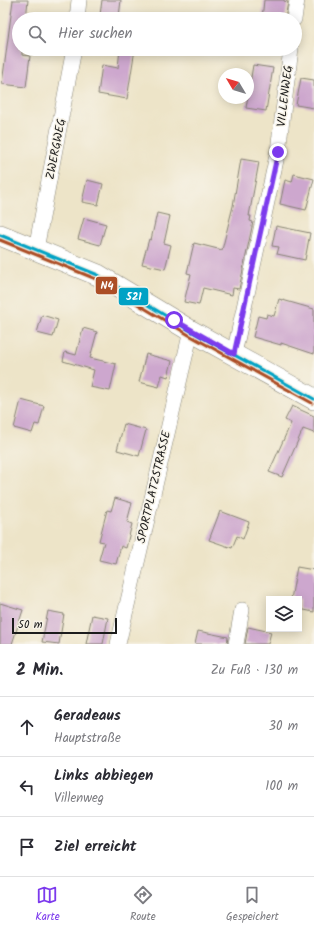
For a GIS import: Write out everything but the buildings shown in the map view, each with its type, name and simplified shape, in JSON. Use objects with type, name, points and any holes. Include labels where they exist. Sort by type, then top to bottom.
[{"type":"main road","points":[[0,235],[98,275],[191,331],[314,399]]},
{"type":"street","points":[[78,12],[79,0]]},
{"type":"street","points":[[295,12],[296,0]]},
{"type":"street","name":"ZWERGWEG","points":[[36,249],[73,56]]},
{"type":"street","name":"VILLENWEG","points":[[234,354],[278,152],[290,56]]},
{"type":"street","name":"SPORTPLATZSTRASSE","points":[[118,644],[191,331]]},
{"type":"street","points":[[236,644],[242,610]]},
{"type":"transit line","name":"521","points":[[0,235],[98,275],[191,331],[314,399]]},
{"type":"transit line","name":"N4","points":[[0,240],[96,279],[189,335],[312,403]]},
{"type":"route","points":[[174,320],[234,354],[278,152]]}]
